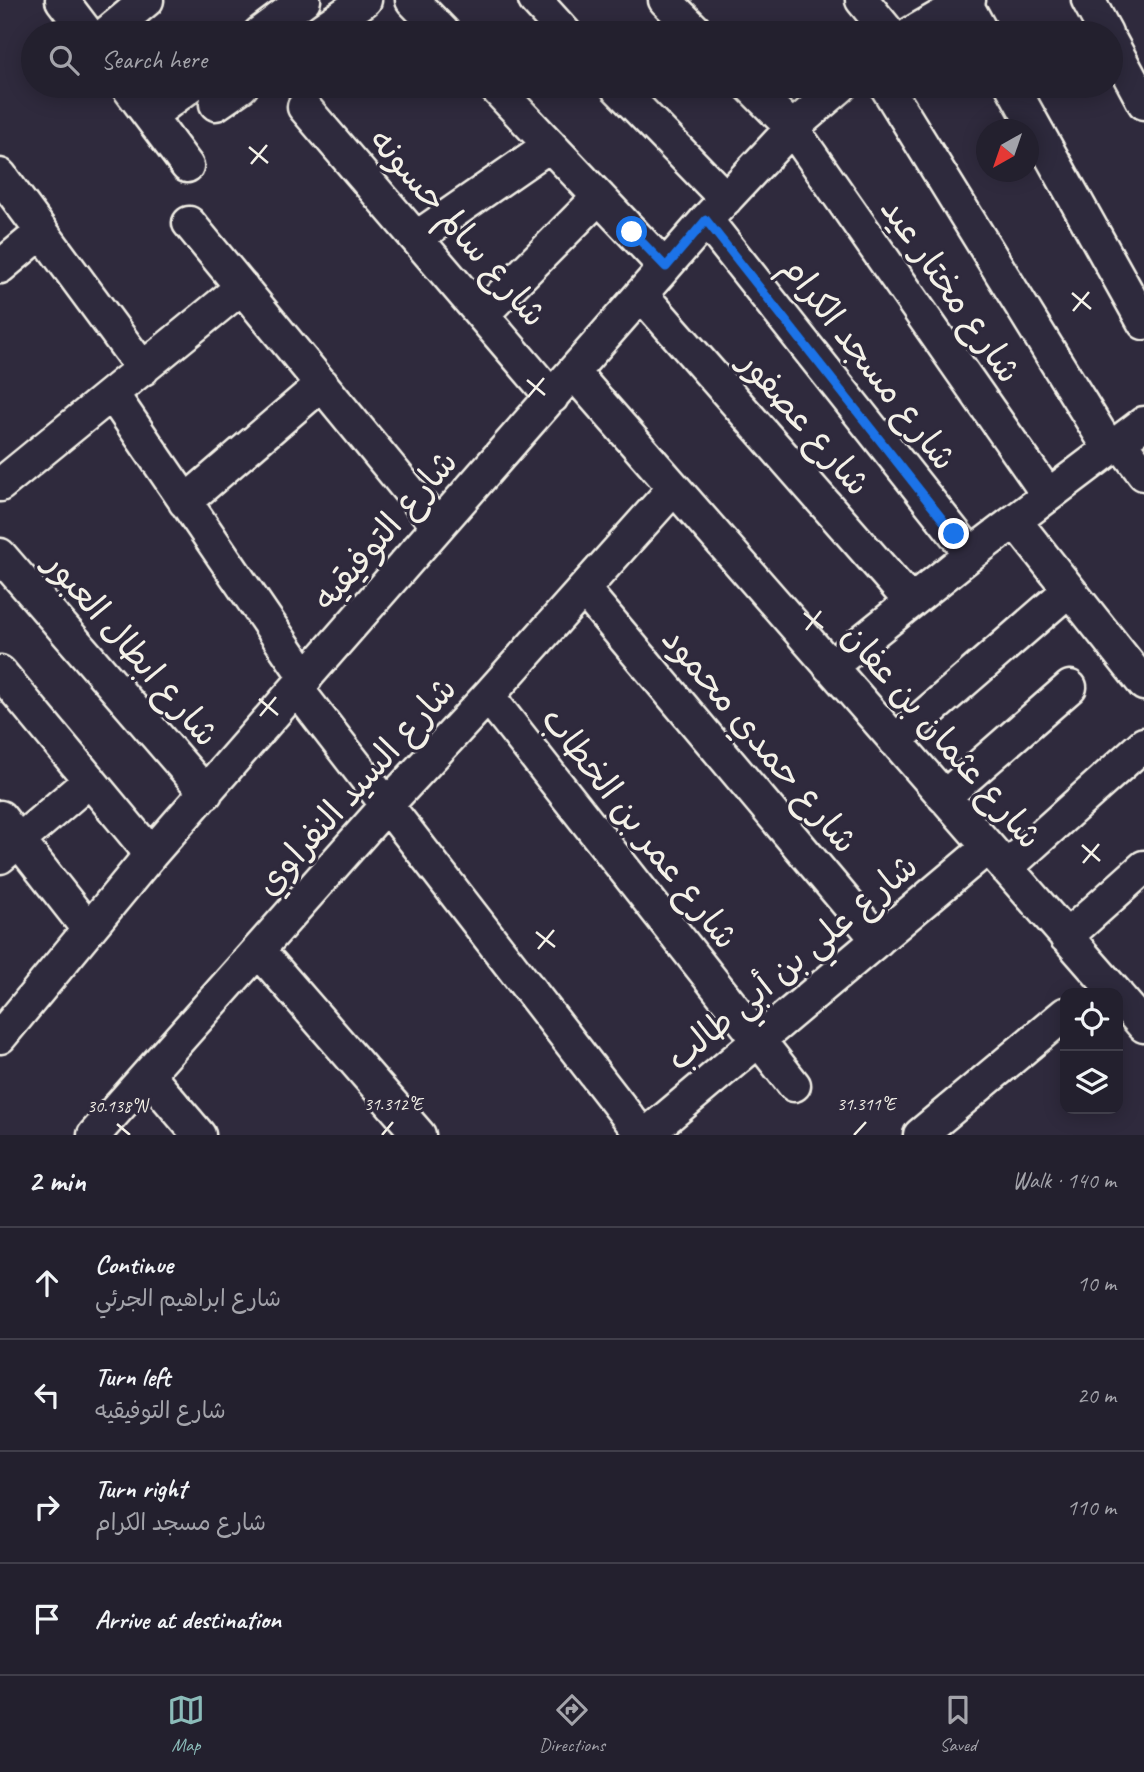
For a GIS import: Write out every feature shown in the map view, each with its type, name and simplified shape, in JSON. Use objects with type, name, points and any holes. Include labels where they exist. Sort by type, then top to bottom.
[{"type":"street","points":[[62,0],[78,21]]},
{"type":"street","points":[[122,21],[147,0]]},
{"type":"street","points":[[276,21],[304,0]]},
{"type":"street","points":[[334,21],[365,0]]},
{"type":"street","points":[[412,0],[432,21]]},
{"type":"street","points":[[535,0],[554,21]]},
{"type":"street","points":[[665,0],[686,21]]},
{"type":"street","points":[[862,0],[879,21]]},
{"type":"street","points":[[1088,0],[1099,21]]},
{"type":"street","points":[[933,21],[967,1],[976,21]]},
{"type":"street","points":[[1123,64],[1144,103]]},
{"type":"street","points":[[136,98],[187,166]]},
{"type":"street","points":[[150,116],[174,98]]},
{"type":"street","points":[[216,104],[225,98]]},
{"type":"street","points":[[505,98],[666,267]]},
{"type":"street","name":"شارع مسجد الكرام","points":[[626,98],[716,209],[971,555]]},
{"type":"street","name":"شارع مختار عيد","points":[[762,98],[792,128],[1048,495]]},
{"type":"street","name":"شارع التوفيقيه","points":[[0,1037],[151,854],[641,294],[792,128],[827,98]]},
{"type":"street","points":[[894,98],[1124,437],[1144,474]]},
{"type":"street","points":[[1019,98],[1144,323]]},
{"type":"street","name":"شارع سالم حسونه","points":[[304,107],[552,397]]},
{"type":"street","points":[[416,238],[550,145]]},
{"type":"street","points":[[0,175],[143,369]]},
{"type":"street","points":[[481,315],[599,197]]},
{"type":"street","points":[[189,223],[438,526]]},
{"type":"street","points":[[0,267],[42,232]]},
{"type":"street","points":[[0,485],[242,287]]},
{"type":"street","name":"شارع عصفور","points":[[641,294],[911,602]]},
{"type":"street","name":"شارع عثمان بن عفان","points":[[573,372],[1111,988]]},
{"type":"street","points":[[186,502],[322,384]]},
{"type":"street","points":[[113,394],[186,502],[301,684],[387,805],[644,1135]]},
{"type":"street","points":[[830,667],[1124,437]]},
{"type":"street","name":"شارع السيد النفراوي","points":[[94,1135],[387,805],[674,488]]},
{"type":"street","points":[[1015,521],[1144,684]]},
{"type":"street","name":"شارع ابطال العبور","points":[[0,555],[205,793]]},
{"type":"street","name":"شارع حمدي محمود","points":[[584,590],[878,940]]},
{"type":"street","points":[[895,741],[1069,590]]},
{"type":"street","points":[[4,684],[90,780],[151,854]]},
{"type":"street","points":[[944,797],[1070,687]]},
{"type":"street","name":"شارع عمر بن الخطاب","points":[[488,696],[794,1085]]},
{"type":"street","name":"شارع علي بن أبي طالب","points":[[644,1135],[878,940],[997,858],[1144,744]]},
{"type":"street","points":[[88,929],[6,838],[90,780]]},
{"type":"street","points":[[1066,937],[1144,867]]},
{"type":"street","points":[[259,951],[419,1135]]},
{"type":"street","points":[[919,1135],[1060,1018]]},
{"type":"street","points":[[148,1075],[199,1135]]},
{"type":"route","points":[[632,232],[666,267],[706,220],[954,534]]}]
